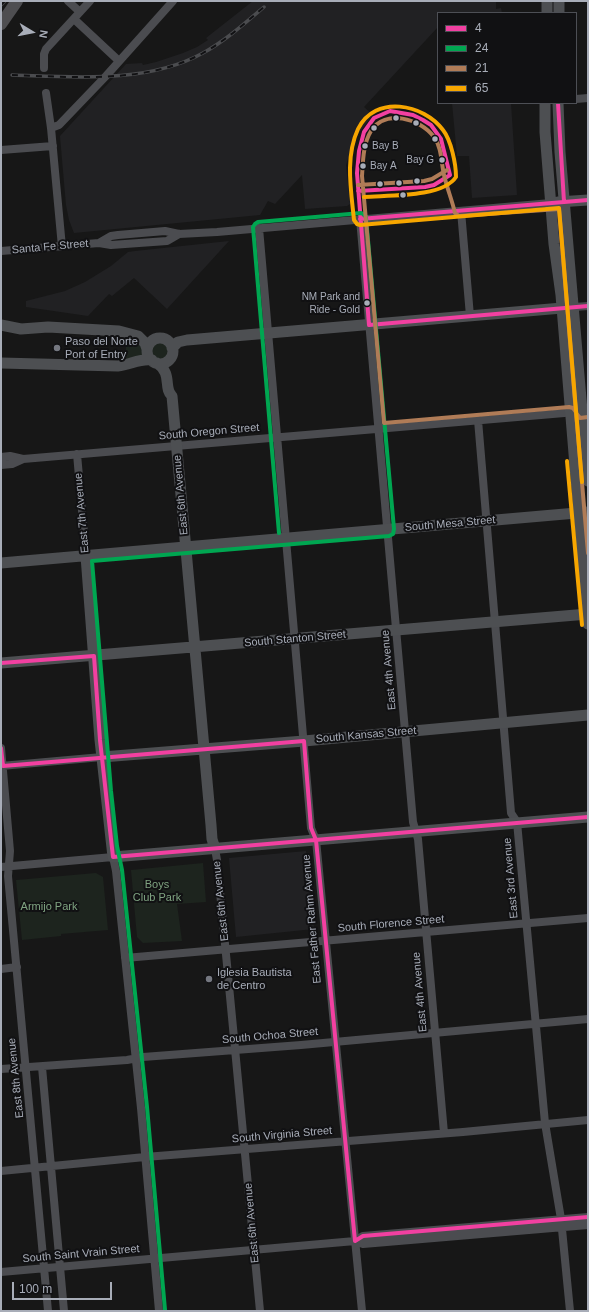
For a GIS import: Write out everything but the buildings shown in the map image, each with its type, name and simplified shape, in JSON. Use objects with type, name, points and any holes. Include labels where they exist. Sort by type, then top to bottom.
[{"type":"highway","points":[[1,24],[17,1]]},
{"type":"main road","points":[[547,1],[547,12]]},
{"type":"main road","points":[[559,1],[559,12]]},
{"type":"main road","points":[[545,104],[545,132],[562,308],[570,413],[583,513],[588,617]]},
{"type":"main road","points":[[558,104],[564,202],[585,411],[588,481]]},
{"type":"main road","name":"Santa Fe Street","points":[[551,203],[588,200]]},
{"type":"main road","points":[[1,363],[118,366],[127,365],[142,360],[154,362],[167,361],[175,345],[182,341],[574,307]]},
{"type":"main road","points":[[2,326],[21,329],[48,326],[119,331],[138,336],[145,343],[148,355],[154,362]]},
{"type":"main road","points":[[147,349],[153,340],[160,338],[168,340],[172,352]]},
{"type":"main road","name":"East 6th Avenue","points":[[172,352],[171,362],[176,391],[172,396]]},
{"type":"main road","name":"East 6th Avenue","points":[[154,362],[163,368],[166,373],[169,392],[172,396],[212,839],[215,849]]},
{"type":"main road","name":"South Mesa Street","points":[[1,563],[583,513]]},
{"type":"main road","name":"East 7th Avenue","points":[[86,556],[102,757],[113,858]]},
{"type":"main road","name":"South Stanton Street","points":[[1,664],[495,621],[588,617]]},
{"type":"main road","name":"South Kansas Street","points":[[102,757],[304,741],[588,715]]},
{"type":"main road","points":[[113,858],[588,816]]},
{"type":"street","points":[[68,1],[80,12]]},
{"type":"street","points":[[44,68],[44,54],[46,49],[90,1]]},
{"type":"street","points":[[51,128],[58,125],[119,61],[173,1]]},
{"type":"street","points":[[74,19],[119,61]]},
{"type":"street","points":[[46,93],[53,146],[62,247]]},
{"type":"street","points":[[577,99],[588,98]]},
{"type":"street","points":[[1,150],[53,146]]},
{"type":"street","name":"Santa Fe Street","points":[[1,252],[99,243],[111,236],[118,235],[165,231],[179,234],[551,203]]},
{"type":"street","points":[[461,211],[470,316]]},
{"type":"street","name":"East 4th Avenue","points":[[360,219],[413,822],[418,839],[444,1133]]},
{"type":"street","name":"East Father Rahm Avenue","points":[[259,228],[294,639],[312,828],[316,840],[344,1141],[362,1311]]},
{"type":"street","points":[[574,307],[588,306]]},
{"type":"street","name":"South Oregon Street","points":[[1,457],[10,456],[23,459],[585,411]]},
{"type":"street","name":"East 3rd Avenue","points":[[478,420],[511,813],[517,822],[545,1124],[561,1224],[570,1311]]},
{"type":"street","name":"East 7th Avenue","points":[[77,454],[86,556]]},
{"type":"street","name":"South Oregon Street","points":[[1,465],[12,464],[23,459]]},
{"type":"street","name":"East 8th Avenue","points":[[1,748],[10,851],[5,866],[8,876],[17,967],[48,1311]]},
{"type":"street","name":"South Kansas Street","points":[[2,766],[102,757]]},
{"type":"street","name":"East 6th Avenue","points":[[215,849],[218,860],[260,1311]]},
{"type":"street","points":[[5,866],[113,858]]},
{"type":"street","name":"East 7th Avenue","points":[[113,858],[116,871],[125,958],[159,1311]]},
{"type":"street","name":"South Florence Street","points":[[125,958],[588,918]]},
{"type":"street","points":[[1,969],[17,967]]},
{"type":"street","name":"South Ochoa Street","points":[[1,1069],[42,1067],[588,1019]]},
{"type":"street","points":[[42,1067],[64,1311]]},
{"type":"street","name":"South Virginia Street","points":[[1,1171],[145,1157],[245,1150],[588,1120]]},
{"type":"street","name":"South Saint Vrain Street","points":[[561,1224],[588,1217]]},
{"type":"street","name":"South Saint Vrain Street","points":[[1,1272],[355,1241],[363,1236],[561,1224],[588,1225]]},
{"type":"shaded area","points":[[253,1],[496,1],[496,9],[501,8],[502,12],[437,12],[437,28],[364,107],[373,115],[354,139],[346,165],[350,204],[347,206],[305,209],[302,175],[275,204],[268,201],[260,215],[74,233],[69,220],[66,205],[60,136],[126,64],[142,63],[143,65],[156,62],[197,47],[208,40],[206,38]]},
{"type":"shaded area","points":[[452,104],[511,104],[517,195],[472,198],[469,156],[457,156]]},
{"type":"shaded area","points":[[229,241],[167,309],[134,278],[112,296],[109,294],[88,316],[26,307],[26,301],[65,291],[85,282],[111,266],[128,252]]},
{"type":"shaded area","points":[[306,851],[314,929],[236,937],[229,858]]},
{"type":"green space","points":[[128,337],[135,338],[144,350],[142,356],[126,359],[126,339]]},
{"type":"green space","points":[[160,343],[167,348],[168,351],[163,358],[160,359],[153,354],[152,351],[157,344]]},
{"type":"green space","name":"Boys Club Park","points":[[203,863],[206,902],[177,904],[182,941],[143,943],[137,937],[131,870]]},
{"type":"green space","name":"Armijo Park","points":[[96,873],[103,877],[108,930],[61,934],[61,936],[22,940],[16,880]]},
{"type":"railway","points":[[1,5],[5,1]]},
{"type":"railway","points":[[12,75],[85,77],[134,74],[158,70],[181,63],[203,53],[234,32],[264,7]]},
{"type":"transit line","name":"4","points":[[558,104],[564,202]]},
{"type":"transit line","name":"65","points":[[364,197],[427,192],[439,189],[449,184],[456,177],[452,152],[446,134],[443,130],[435,121],[424,114],[412,109],[400,107],[387,107],[376,111],[366,118],[358,129],[351,151],[350,162],[354,220],[357,224],[360,225],[559,208],[582,482]]},
{"type":"transit line","name":"4","points":[[358,191],[425,187],[434,185],[450,175],[441,139],[431,125],[413,115],[390,111],[374,118],[364,132],[359,151],[357,173],[369,325],[588,306]]},
{"type":"transit line","name":"21","points":[[588,417],[580,418],[576,413],[559,209],[459,216],[455,213],[444,175],[437,141],[428,130],[412,121],[402,119],[393,118],[377,124],[371,131],[366,141],[362,176],[384,423],[569,407],[573,408],[576,412],[588,553]]},
{"type":"transit line","name":"21","points":[[358,185],[424,181],[432,179],[447,170]]},
{"type":"transit line","name":"4","points":[[360,219],[588,200]]},
{"type":"transit line","name":"24","points":[[165,1310],[147,1107],[122,870],[117,846],[111,791],[92,561],[389,536],[393,534],[394,529],[366,218],[365,215],[361,213],[258,222],[253,227],[279,533]]},
{"type":"transit line","name":"65","points":[[567,461],[582,625]]},
{"type":"transit line","name":"4","points":[[1,663],[94,656],[100,740],[113,857],[588,817]]},
{"type":"transit line","name":"4","points":[[1,748],[3,766],[304,741],[311,828],[316,840],[355,1241],[363,1236],[588,1217]]},
{"type":"place","name":"Bay B","points":[[365,146]]},
{"type":"place","name":"Bay G","points":[[442,160]]},
{"type":"place","name":"Bay A","points":[[363,166]]},
{"type":"place","name":"NM Park and Ride - Gold","points":[[367,303]]},
{"type":"place","name":"Paso del Norte Port of Entry","points":[[57,348]]},
{"type":"place","name":"Iglesia Bautista de Centro","points":[[209,979]]}]
